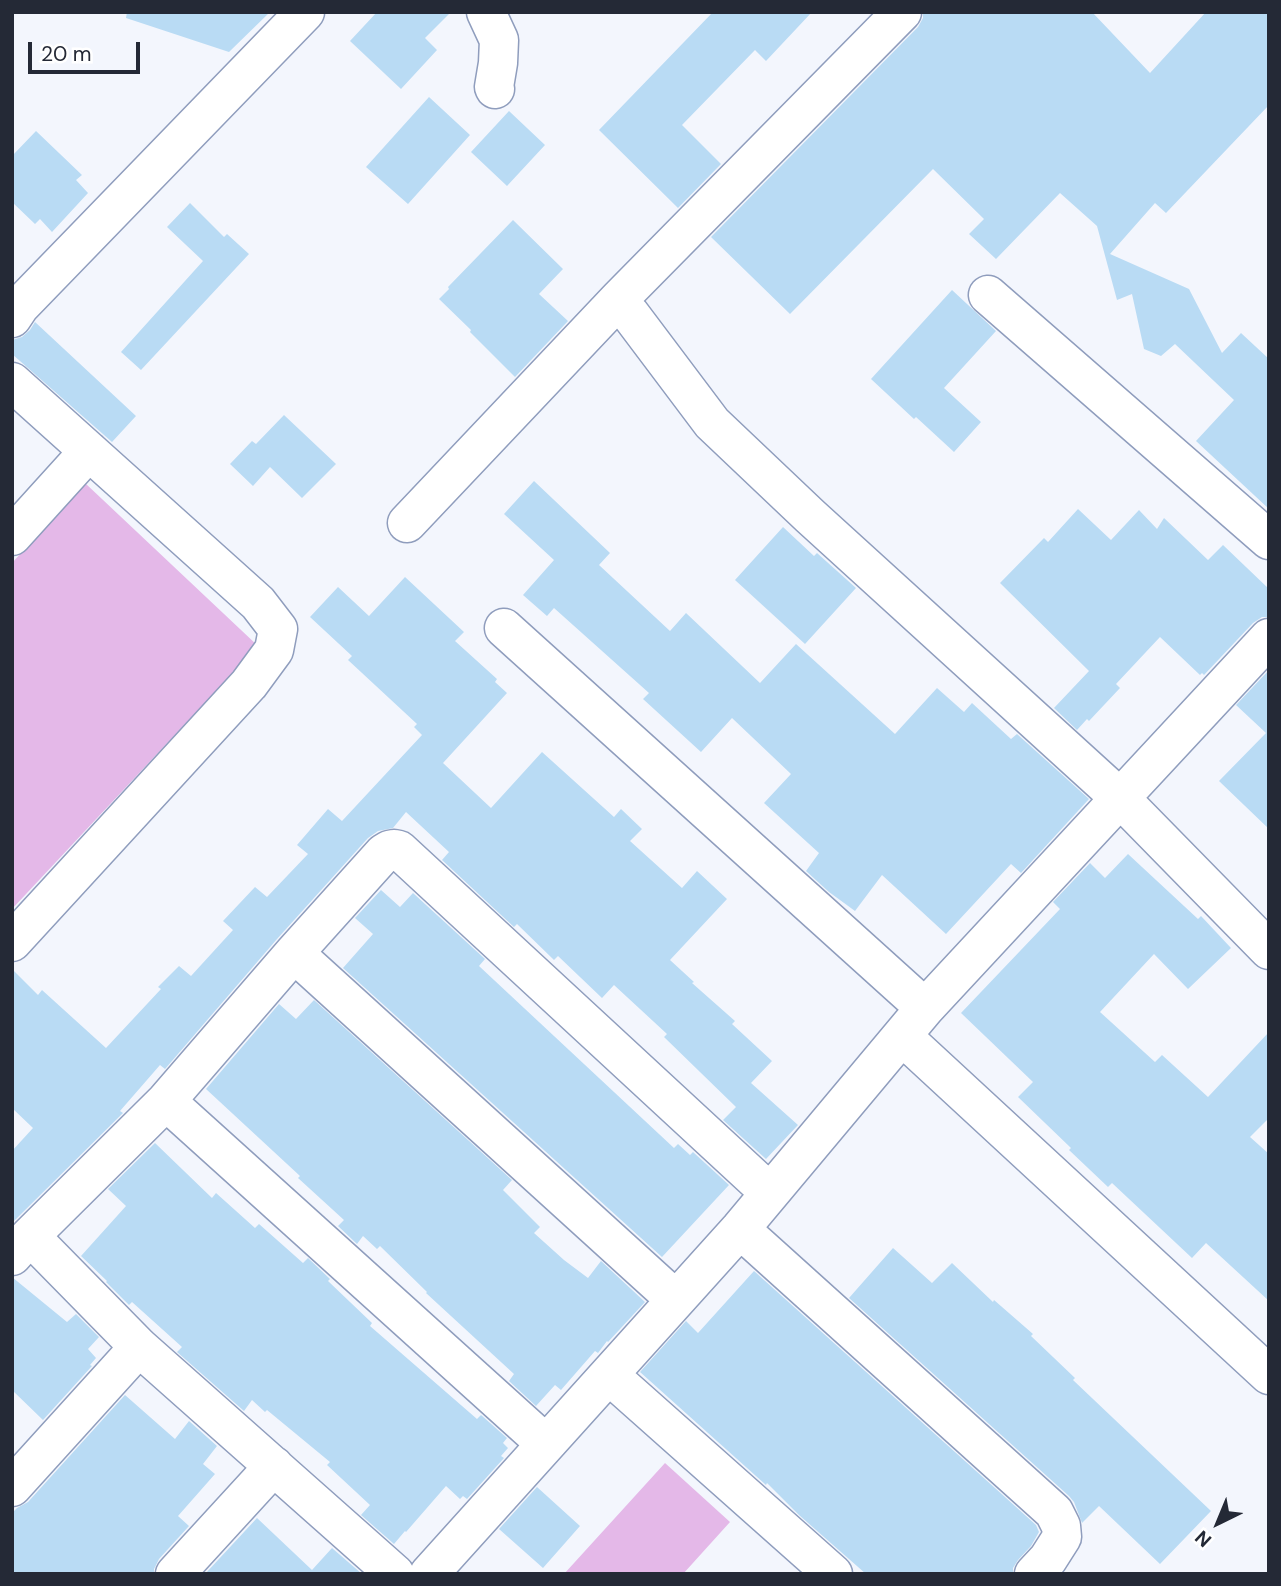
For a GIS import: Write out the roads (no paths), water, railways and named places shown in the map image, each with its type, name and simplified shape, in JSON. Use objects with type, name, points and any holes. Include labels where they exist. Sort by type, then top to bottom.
[{"type":"street","points":[[12,318],[20,306],[305,12]]},
{"type":"street","points":[[486,12],[499,40],[495,89]]},
{"type":"street","points":[[407,523],[619,299],[902,12]]},
{"type":"street","points":[[988,295],[1269,540]]},
{"type":"street","points":[[630,314],[712,423],[810,516],[1121,799],[1269,950]]},
{"type":"street","points":[[12,382],[258,603],[278,629],[274,650],[249,684],[12,942]]},
{"type":"street","points":[[12,536],[89,451]]},
{"type":"street","points":[[505,628],[914,1022],[1269,1375]]},
{"type":"street","points":[[429,1574],[740,1229],[914,1022],[1269,638]]},
{"type":"street","points":[[396,1574],[21,1246],[166,1101],[293,953],[384,853],[399,850],[771,1193]]},
{"type":"street","points":[[293,953],[676,1300]]},
{"type":"street","points":[[166,1101],[546,1444]]},
{"type":"street","points":[[740,1229],[1054,1512],[1062,1537],[1048,1559],[1034,1574]]},
{"type":"street","points":[[12,1487],[139,1347]]},
{"type":"street","points":[[609,1375],[833,1574]]},
{"type":"street","points":[[175,1574],[274,1466]]}]
